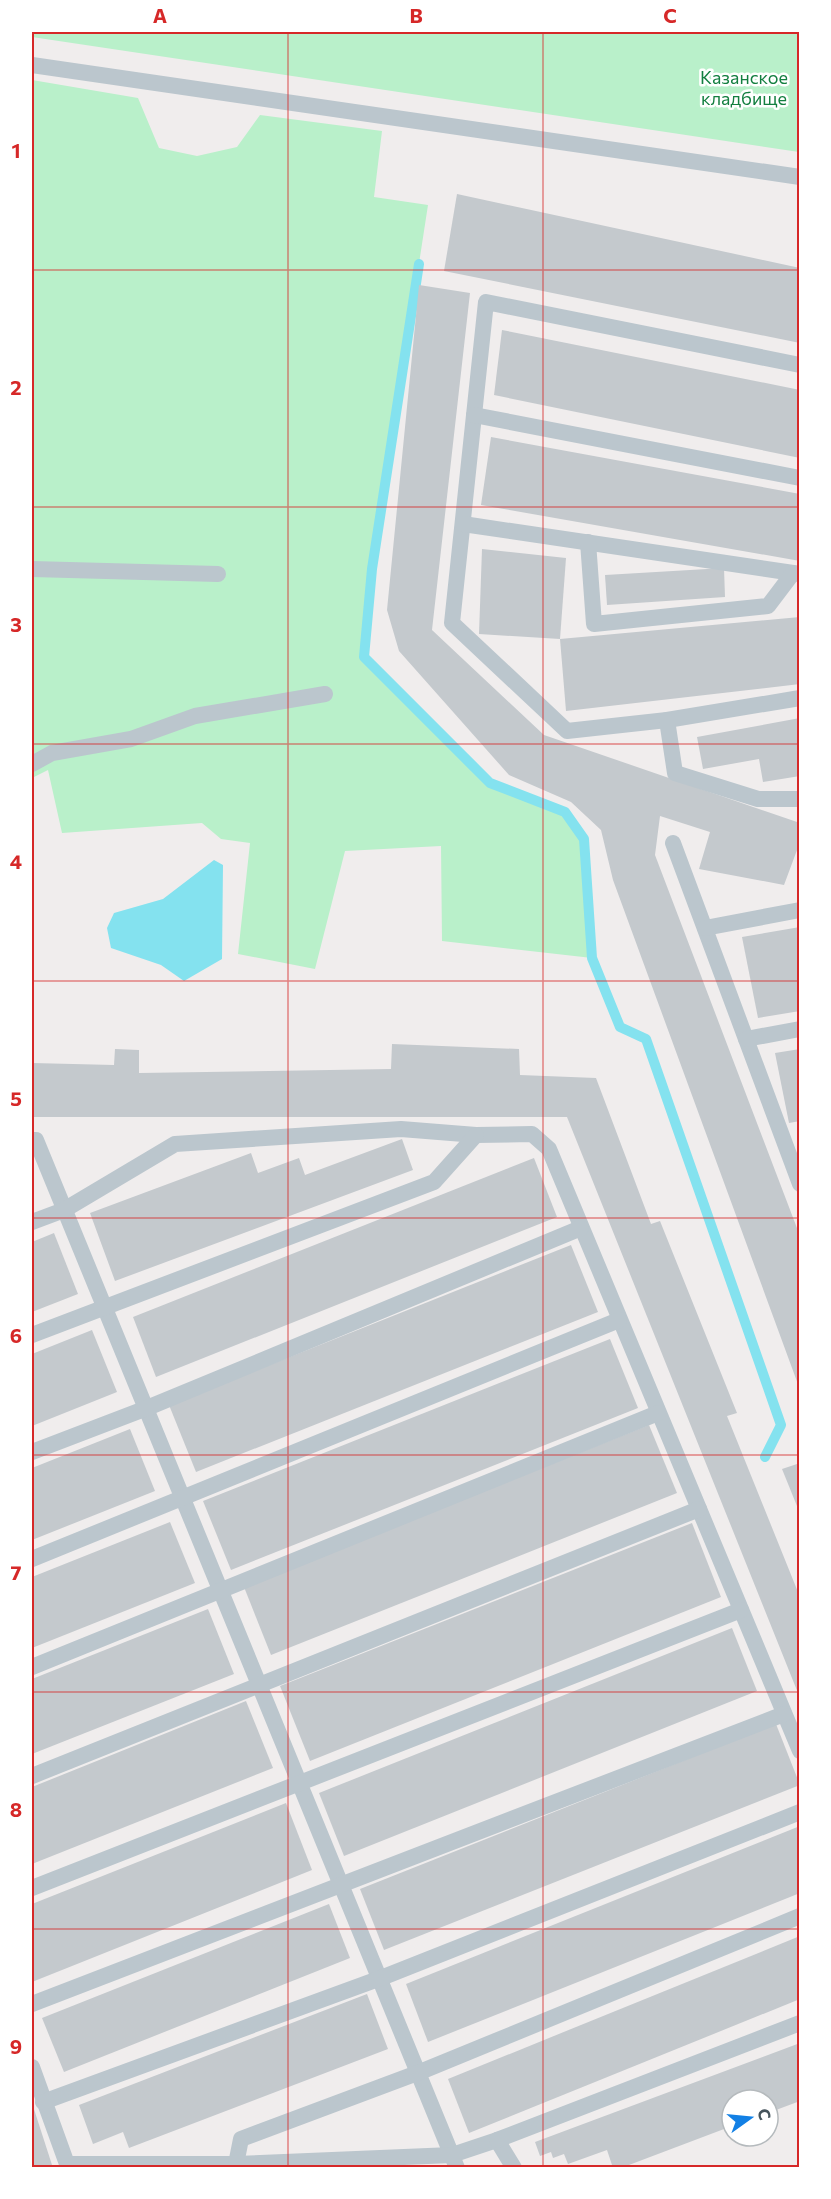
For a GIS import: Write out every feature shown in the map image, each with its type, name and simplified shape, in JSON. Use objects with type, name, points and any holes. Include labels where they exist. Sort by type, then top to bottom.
[{"type":"lane","points":[[32,64],[800,177]]},
{"type":"lane","points":[[800,365],[486,302],[452,623],[567,731],[667,720],[800,698]]},
{"type":"lane","points":[[474,415],[800,478]]},
{"type":"lane","points":[[463,524],[796,573]]},
{"type":"lane","points":[[588,543],[594,624],[768,606],[796,573]]},
{"type":"lane","points":[[32,569],[218,574]]},
{"type":"lane","points":[[32,764],[52,753],[131,739],[195,716],[325,694]]},
{"type":"lane","points":[[667,720],[675,773],[758,799],[800,799]]},
{"type":"lane","points":[[673,843],[746,1039],[793,1145],[800,1184]]},
{"type":"lane","points":[[705,927],[800,910]]},
{"type":"lane","points":[[746,1039],[800,1029]]},
{"type":"lane","points":[[32,1222],[64,1210],[175,1143],[400,1129],[476,1135],[532,1134],[549,1149],[800,1751]]},
{"type":"lane","points":[[32,1335],[434,1182],[476,1135]]},
{"type":"lane","points":[[32,1140],[36,1140],[107,1308],[420,2072],[454,2161]]},
{"type":"lane","points":[[32,1452],[147,1408],[581,1228]]},
{"type":"lane","points":[[32,1559],[619,1320]]},
{"type":"lane","points":[[32,1667],[221,1588],[658,1413]]},
{"type":"lane","points":[[32,1776],[699,1509]]},
{"type":"lane","points":[[32,1888],[741,1610]]},
{"type":"lane","points":[[32,2004],[784,1714]]},
{"type":"lane","points":[[43,2102],[381,1978],[800,1812]]},
{"type":"lane","points":[[236,2164],[241,2139],[420,2072],[800,1916]]},
{"type":"lane","points":[[32,2067],[67,2164],[454,2161],[497,2140],[800,2024]]},
{"type":"lane","points":[[497,2140],[514,2168]]},
{"type":"green space","name":"Казанское кладбище","points":[[32,32],[799,32],[799,152],[32,37]]},
{"type":"green space","points":[[32,80],[138,98],[159,148],[197,156],[237,147],[260,115],[382,131],[374,197],[428,205],[372,569],[364,656],[490,783],[565,812],[584,839],[592,958],[442,941],[441,846],[345,851],[315,969],[238,954],[250,843],[221,839],[202,823],[62,833],[48,770],[32,778]]},
{"type":"water","points":[[214,860],[223,865],[222,959],[184,981],[161,965],[111,948],[107,928],[114,913],[163,899]]},
{"type":"building","points":[[457,194],[800,268],[800,343],[444,271]]},
{"type":"building","points":[[419,285],[470,293],[432,630],[544,735],[800,823],[800,842],[784,885],[699,869],[710,832],[660,816],[655,855],[800,1236],[799,1387],[613,880],[601,830],[571,802],[509,775],[399,651],[387,610]]},
{"type":"building","points":[[502,330],[800,390],[800,458],[494,395]]},
{"type":"building","points":[[491,437],[800,494],[800,561],[481,505]]},
{"type":"building","points":[[482,549],[566,558],[560,639],[479,634]]},
{"type":"building","points":[[724,568],[725,597],[607,605],[605,575]]},
{"type":"building","points":[[800,617],[800,684],[566,711],[560,639]]},
{"type":"building","points":[[800,718],[800,776],[763,782],[759,759],[703,769],[697,737]]},
{"type":"building","points":[[800,927],[800,1011],[758,1018],[742,937]]},
{"type":"building","points":[[392,1044],[519,1049],[520,1075],[596,1078],[651,1224],[660,1221],[737,1413],[727,1416],[800,1597],[800,1698],[567,1117],[32,1117],[32,1063],[114,1065],[115,1049],[139,1050],[139,1073],[391,1069]]},
{"type":"building","points":[[800,1049],[800,1121],[789,1123],[775,1053]]},
{"type":"building","points":[[402,1139],[413,1170],[115,1281],[90,1213],[251,1153],[258,1173],[299,1158],[305,1175]]},
{"type":"building","points":[[534,1158],[557,1217],[156,1377],[133,1317]]},
{"type":"building","points":[[54,1233],[78,1294],[32,1312],[32,1242]]},
{"type":"building","points":[[571,1245],[598,1312],[196,1472],[169,1405]]},
{"type":"building","points":[[92,1330],[117,1392],[32,1426],[32,1354]]},
{"type":"building","points":[[610,1339],[638,1408],[231,1570],[203,1501]]},
{"type":"building","points":[[649,1425],[677,1493],[271,1655],[244,1587]]},
{"type":"building","points":[[130,1429],[155,1491],[32,1540],[32,1468]]},
{"type":"building","points":[[800,1463],[800,1511],[799,1511],[782,1469]]},
{"type":"building","points":[[170,1522],[195,1583],[32,1648],[32,1577]]},
{"type":"building","points":[[692,1523],[721,1597],[310,1761],[280,1686]]},
{"type":"building","points":[[208,1609],[234,1674],[32,1754],[32,1679]]},
{"type":"building","points":[[732,1628],[757,1691],[344,1856],[319,1793]]},
{"type":"building","points":[[246,1701],[273,1768],[32,1864],[32,1787]]},
{"type":"building","points":[[776,1724],[800,1785],[384,1950],[360,1889]]},
{"type":"building","points":[[286,1803],[312,1870],[32,1982],[32,1904]]},
{"type":"building","points":[[800,1826],[800,1893],[428,2042],[406,1984]]},
{"type":"building","points":[[329,1904],[350,1958],[64,2072],[42,2018]]},
{"type":"building","points":[[800,1936],[800,1999],[469,2133],[448,2079]]},
{"type":"building","points":[[367,1994],[388,2049],[129,2148],[123,2132],[93,2144],[79,2105]]},
{"type":"building","points":[[800,2043],[800,2101],[780,2108],[780,2088],[720,2088],[720,2131],[621,2168],[613,2168],[607,2150],[568,2164],[564,2154],[553,2158],[551,2152],[540,2156],[535,2142]]},
{"type":"building","points":[[32,2103],[53,2168],[32,2168]]},
{"type":"waterway","points":[[419,264],[372,569],[364,657],[490,783],[565,812],[584,839],[592,958],[620,1027],[646,1039],[781,1425],[765,1457]]}]
